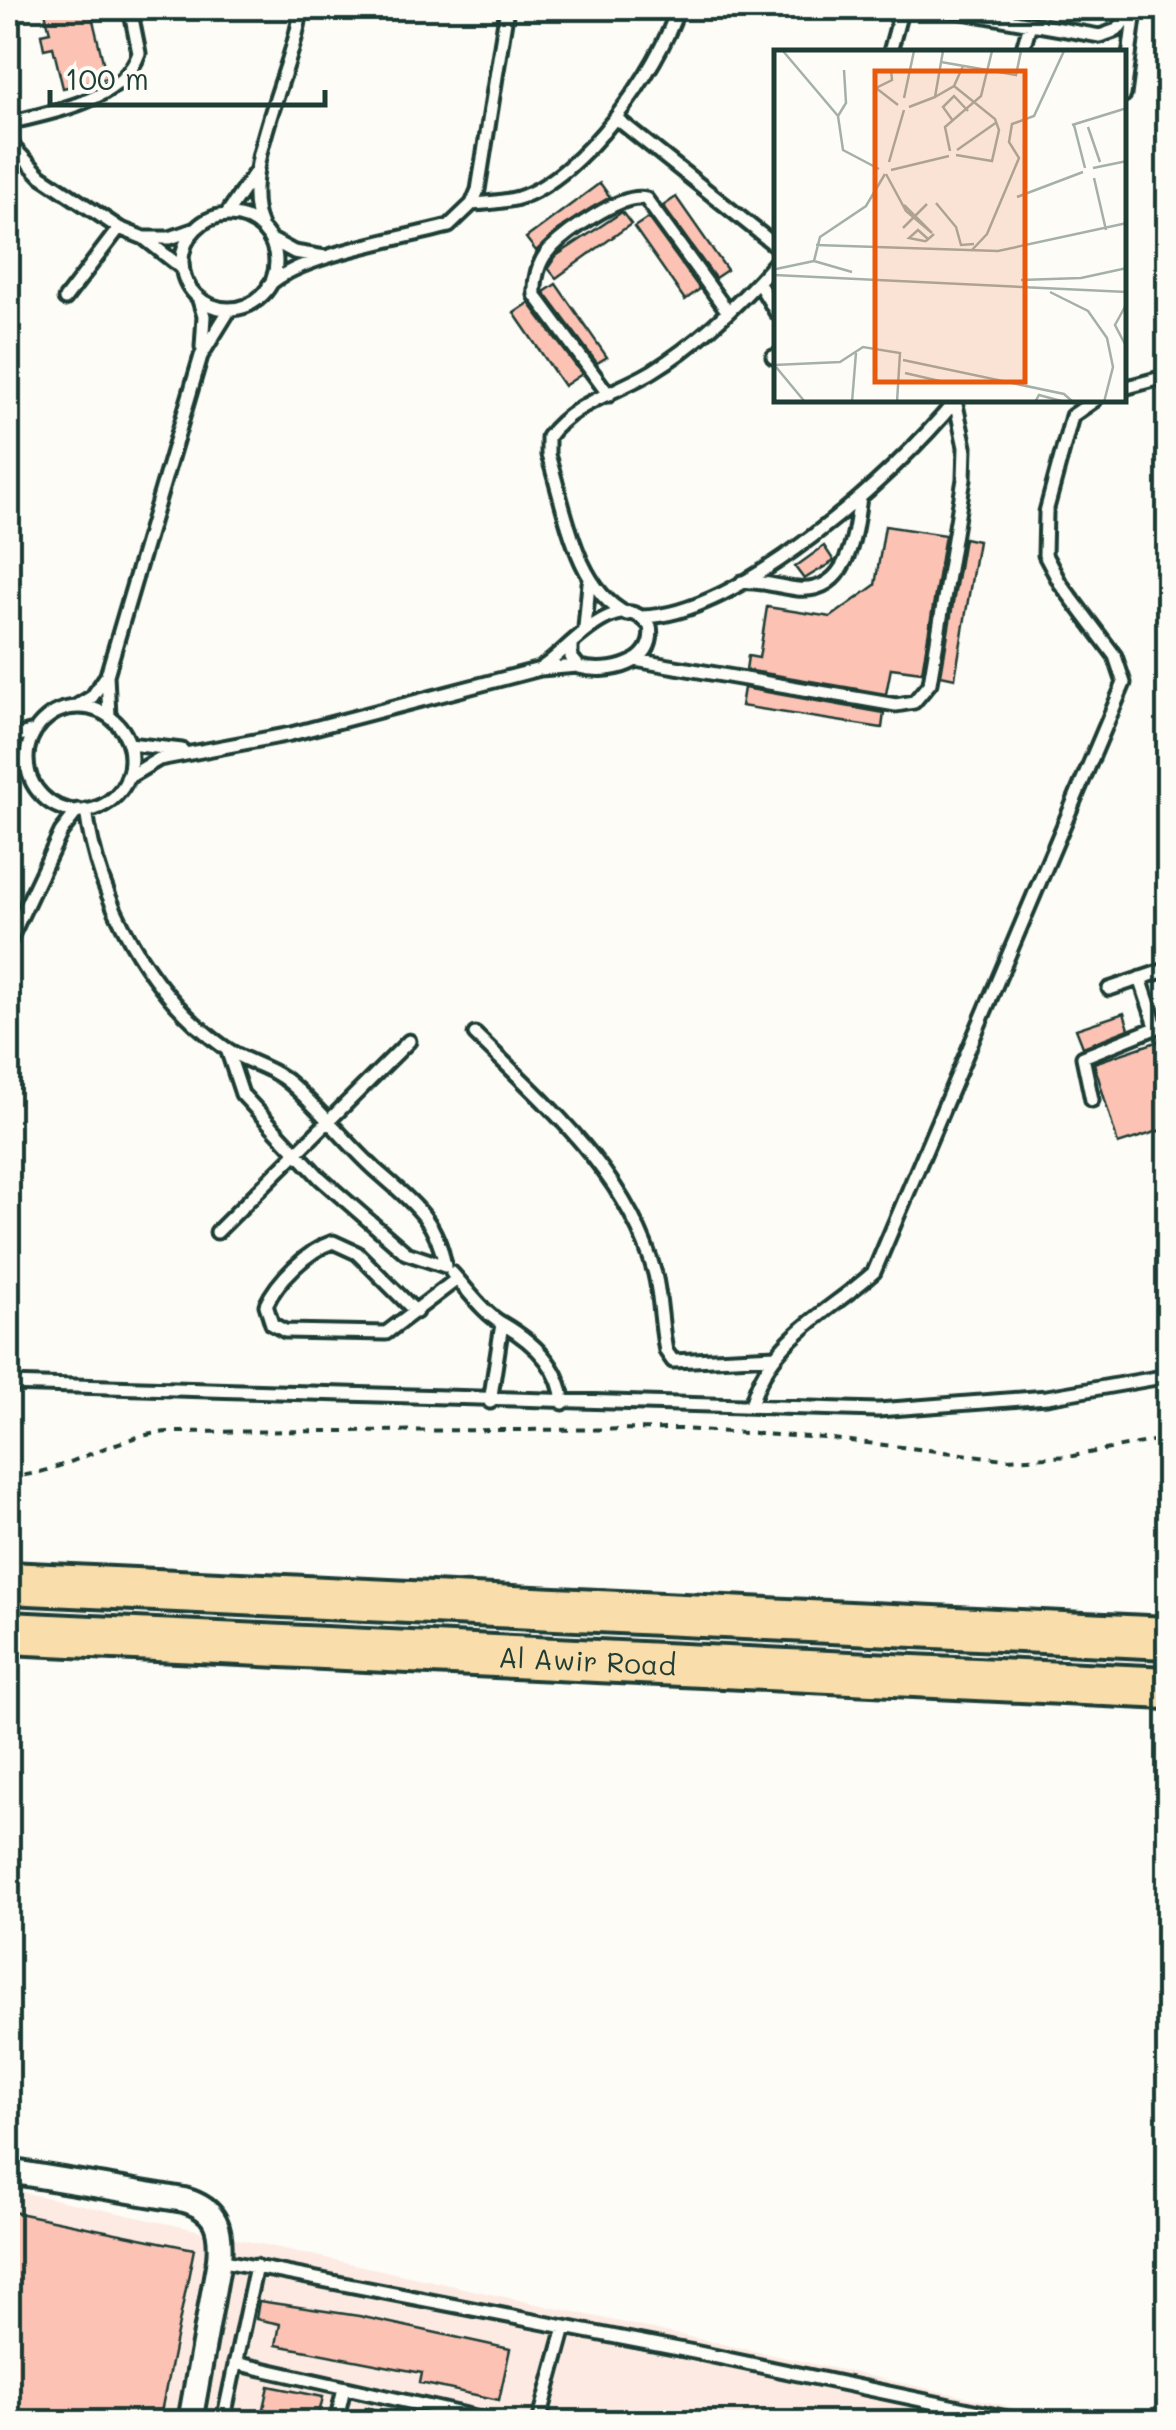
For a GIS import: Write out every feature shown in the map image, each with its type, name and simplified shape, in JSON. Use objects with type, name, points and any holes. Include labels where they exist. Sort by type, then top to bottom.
[{"type":"highway","name":"Al Awir Road","points":[[8,1584],[1159,1636]]},
{"type":"highway","name":"Al Awir Road","points":[[8,1633],[1168,1688]]},
{"type":"highway","points":[[1120,1686],[1168,1696]]},
{"type":"street","points":[[8,2172],[197,2203],[217,2222],[221,2235],[218,2260],[190,2422]]},
{"type":"lane","points":[[128,778],[129,744],[110,716],[108,675],[201,356],[204,316],[182,268],[144,238],[118,228],[41,176],[14,148],[8,132],[13,122],[97,96],[123,80],[140,54],[130,8]]},
{"type":"lane","points":[[270,285],[276,255],[255,210],[258,166],[300,8]]},
{"type":"lane","points":[[201,356],[230,308],[260,297],[292,270],[449,226],[472,204],[486,149],[507,8]]},
{"type":"lane","points":[[472,204],[520,197],[564,170],[616,118],[644,82],[678,8]]},
{"type":"lane","points":[[891,50],[902,8]]},
{"type":"lane","points":[[940,8],[1100,36],[1117,30],[1135,8]]},
{"type":"lane","points":[[1126,79],[1135,8]]},
{"type":"lane","points":[[1023,50],[1030,24]]},
{"type":"lane","points":[[616,118],[774,244]]},
{"type":"lane","points":[[226,215],[258,166]]},
{"type":"lane","points":[[609,394],[535,296],[534,286],[549,250],[620,200],[646,199],[728,312]]},
{"type":"lane","points":[[144,238],[170,238],[226,215],[250,220],[288,250],[329,257]]},
{"type":"lane","points":[[65,299],[118,228]]},
{"type":"lane","points":[[182,268],[185,243],[193,230]]},
{"type":"lane","points":[[678,614],[627,614],[608,603],[589,579],[546,445],[561,422],[653,371],[728,312],[774,264]]},
{"type":"lane","points":[[758,282],[774,309]]},
{"type":"lane","points":[[198,297],[230,308]]},
{"type":"lane","points":[[1126,387],[1168,376]]},
{"type":"lane","points":[[47,800],[82,810],[105,804],[148,763],[365,716],[540,669],[578,666],[601,670],[635,660],[652,647],[660,630],[678,614],[809,539],[860,496],[954,402]]},
{"type":"lane","points":[[635,660],[896,705],[920,698],[930,683],[964,479],[965,448],[956,402]]},
{"type":"lane","points":[[752,1406],[775,1356],[794,1332],[874,1272],[1124,683],[1115,656],[1060,583],[1045,555],[1046,512],[1072,416],[1092,402]]},
{"type":"lane","points":[[738,582],[810,589],[834,574],[854,549],[860,496]]},
{"type":"lane","points":[[540,669],[571,646],[585,628],[589,579]]},
{"type":"lane","points":[[585,628],[627,614]]},
{"type":"lane","points":[[641,617],[650,626],[652,647]]},
{"type":"lane","points":[[571,646],[571,657],[578,666]]},
{"type":"lane","points":[[47,866],[55,829],[47,800],[31,781],[28,747],[34,731],[46,718],[92,697],[108,675]]},
{"type":"lane","points":[[77,706],[110,716]]},
{"type":"lane","points":[[8,738],[34,731]]},
{"type":"lane","points":[[129,744],[216,749]]},
{"type":"lane","points":[[8,754],[28,768]]},
{"type":"lane","points":[[8,944],[62,832],[82,810]]},
{"type":"lane","points":[[82,810],[92,852],[128,937],[178,1004],[226,1050],[259,1062],[290,1082],[422,1208],[441,1242],[446,1266]]},
{"type":"lane","points":[[1109,989],[1168,968]]},
{"type":"lane","points":[[1092,1100],[1082,1057],[1162,1024],[1140,978]]},
{"type":"lane","points":[[475,1034],[583,1142],[634,1220],[655,1276],[666,1351],[672,1361],[775,1356]]},
{"type":"lane","points":[[216,1232],[408,1041]]},
{"type":"lane","points":[[226,1050],[242,1094],[296,1153],[406,1253],[446,1266],[502,1324],[513,1328],[558,1376],[563,1403]]},
{"type":"lane","points":[[416,1312],[356,1253],[333,1242],[319,1246],[272,1293],[266,1305],[272,1324],[285,1331],[386,1333],[416,1312],[458,1279]]},
{"type":"lane","points":[[490,1402],[502,1324]]},
{"type":"lane","points":[[8,1384],[490,1402],[878,1410],[962,1406],[1168,1376]]},
{"type":"lane","points":[[218,2260],[565,2326],[1026,2422]]},
{"type":"lane","points":[[223,2422],[256,2266]]},
{"type":"lane","points":[[539,2422],[565,2326]]},
{"type":"lane","points":[[235,2364],[498,2422]]},
{"type":"lane","points":[[336,2422],[344,2388]]},
{"type":"path","points":[[8,1477],[47,1472],[122,1440],[168,1432],[680,1429],[824,1438],[1005,1459],[1073,1456],[1168,1438]]},
{"type":"shaded area","points":[[8,2189],[1081,2422],[8,2422]]},
{"type":"building","points":[[44,8],[90,8],[107,78],[63,88],[53,47],[44,49],[41,34],[50,32]]},
{"type":"building","points":[[600,183],[610,197],[563,226],[536,251],[526,238]]},
{"type":"building","points":[[676,197],[727,270],[715,278],[663,206]]},
{"type":"building","points":[[622,212],[631,224],[556,278],[548,268],[556,256]]},
{"type":"building","points":[[648,218],[700,289],[685,300],[634,227]]},
{"type":"building","points":[[556,284],[607,357],[597,363],[544,292]]},
{"type":"building","points":[[529,303],[582,374],[564,386],[514,313]]},
{"type":"building","points":[[885,526],[945,535],[922,672],[891,668],[886,694],[746,670],[748,656],[759,658],[767,607],[831,617],[875,585]]},
{"type":"building","points":[[964,538],[978,541],[955,678],[941,675]]},
{"type":"building","points":[[824,546],[834,561],[804,579],[795,567]]},
{"type":"building","points":[[744,688],[884,713],[882,728],[741,706]]},
{"type":"building","points":[[1124,1013],[1129,1029],[1083,1047],[1076,1029]]},
{"type":"building","points":[[1168,1038],[1168,1128],[1118,1144],[1094,1063]]},
{"type":"building","points":[[8,2211],[194,2249],[159,2422],[8,2422]]},
{"type":"building","points":[[259,2301],[359,2316],[510,2349],[499,2400],[420,2383],[422,2373],[276,2345],[280,2324],[256,2319]]},
{"type":"building","points":[[269,2386],[323,2397],[317,2422],[261,2422]]},
{"type":"building","points":[[365,2407],[405,2416],[405,2422],[362,2422]]}]
